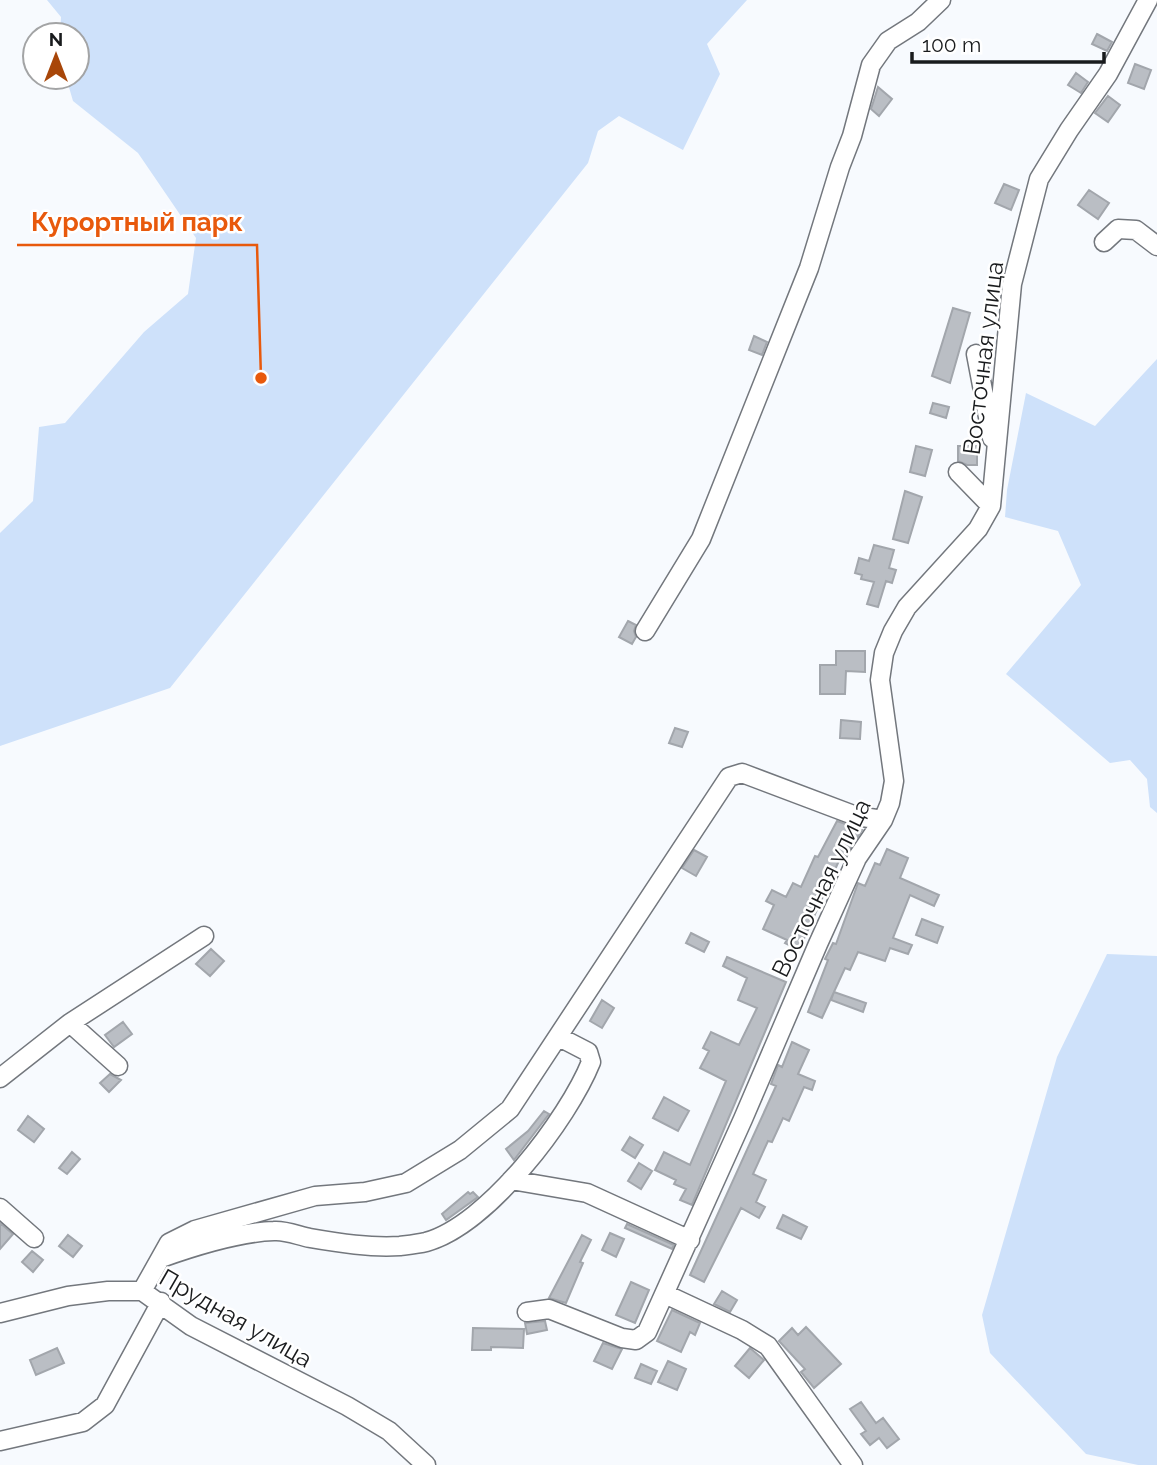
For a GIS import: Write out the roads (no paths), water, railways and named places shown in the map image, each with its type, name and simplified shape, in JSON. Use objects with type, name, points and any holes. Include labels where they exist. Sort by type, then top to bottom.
[{"type":"street","points":[[645,631],[701,539],[809,268],[852,136],[871,65],[888,41],[918,22],[938,6],[941,0]]},
{"type":"street","name":"Восточная улица","points":[[527,1312],[549,1309],[622,1338],[636,1340],[647,1332],[665,1294],[857,858],[883,820],[890,803],[894,781],[880,680],[884,653],[893,631],[907,607],[978,529],[991,506],[1012,284],[1039,179],[1108,74],[1148,0]]},
{"type":"street","points":[[1104,242],[1118,229],[1136,230],[1157,246]]},
{"type":"street","points":[[975,354],[989,431],[996,452]]},
{"type":"street","points":[[958,472],[991,506]]},
{"type":"street","points":[[142,1291],[169,1243],[195,1230],[315,1196],[365,1192],[406,1183],[460,1150],[510,1109],[729,777],[742,773],[856,816],[883,820]]},
{"type":"street","points":[[0,1079],[70,1023],[204,936]]},
{"type":"street","points":[[70,1023],[118,1066]]},
{"type":"street","points":[[161,1258],[216,1241],[275,1230],[354,1245],[398,1246],[427,1242],[468,1218],[510,1180],[564,1112],[592,1062],[588,1052],[559,1037]]},
{"type":"street","points":[[510,1180],[587,1193],[690,1240]]},
{"type":"street","points":[[0,1208],[34,1238]]},
{"type":"street","name":"Прудная улица","points":[[0,1313],[68,1296],[108,1291],[142,1291],[191,1326],[347,1406],[389,1431],[426,1465]]},
{"type":"street","points":[[665,1294],[742,1330],[768,1346],[853,1465]]},
{"type":"street","points":[[0,1441],[83,1422],[105,1405],[161,1302]]},
{"type":"place","name":"Курортный парк","points":[[261,378]]}]
